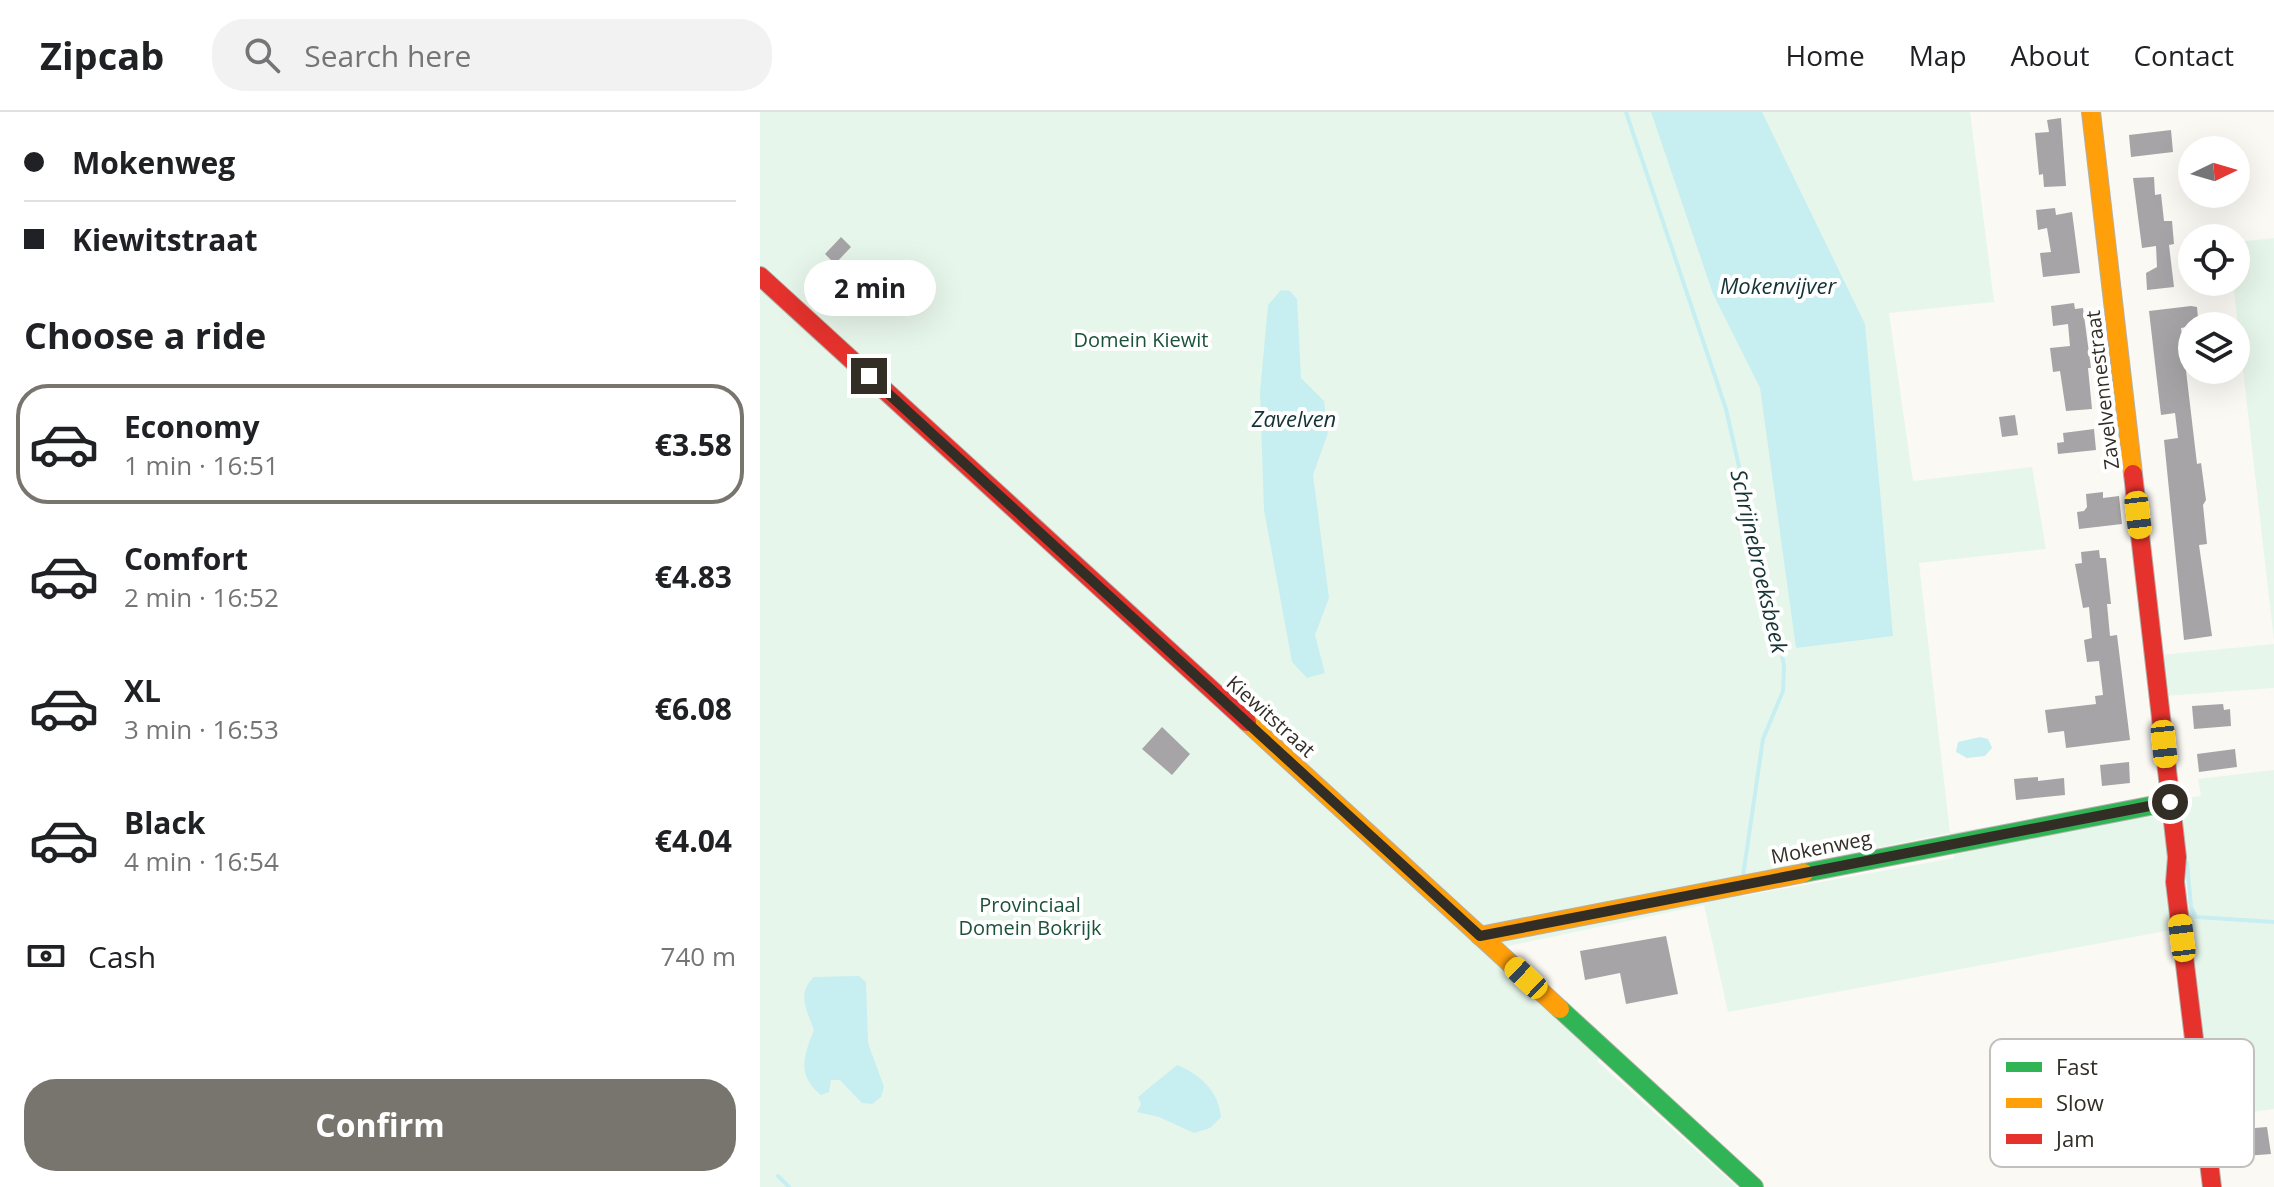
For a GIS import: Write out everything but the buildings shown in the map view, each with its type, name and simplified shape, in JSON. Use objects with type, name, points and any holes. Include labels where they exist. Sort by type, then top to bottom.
[{"type":"street","name":"Zavelvennestraat","points":[[2091,112],[2177,857],[2175,882],[2194,1039]]},
{"type":"street","name":"Kiewitstraat","points":[[760,276],[1754,1187]]},
{"type":"street","name":"Mokenweg","points":[[1480,936],[2170,802]]},
{"type":"street","name":"Zavelvennestraat","points":[[2210,1167],[2212,1187]]},
{"type":"green space","points":[[760,112],[1970,112],[1994,302],[1889,313],[1913,481],[2032,467],[2046,549],[1919,563],[1950,833],[2162,799],[2177,929],[1728,1012],[1704,905],[1489,950],[1603,1054],[1597,1061],[1737,1187],[760,1187]],"holes":[[[1950,833],[1954,858],[1743,896],[1739,876]]]},
{"type":"green space","points":[[2274,238],[2274,641],[2245,384],[2250,384],[2250,312],[2236,312],[2235,296],[2250,296],[2250,241]]},
{"type":"green space","points":[[2274,644],[2274,688],[2165,696],[2160,655]]},
{"type":"green space","points":[[2274,770],[2274,1109],[2254,1112],[2254,1039],[2203,1039],[2177,799],[2201,796],[2198,779]]},
{"type":"water","name":"Mokenvijver","points":[[1651,112],[1762,112],[1865,324],[1893,636],[1796,648],[1760,388],[1713,294]]},
{"type":"water","name":"Zavelven","points":[[1281,290],[1290,291],[1297,299],[1301,378],[1324,401],[1328,433],[1313,475],[1329,598],[1315,635],[1325,673],[1307,678],[1292,662],[1264,510],[1260,392],[1268,305]]},
{"type":"water","points":[[1980,737],[1988,739],[1992,748],[1985,756],[1967,758],[1956,752],[1958,742]]},
{"type":"water","points":[[859,976],[866,982],[868,1043],[884,1087],[881,1097],[872,1104],[862,1103],[840,1080],[831,1080],[829,1092],[821,1095],[808,1080],[804,1064],[814,1030],[804,996],[809,983],[814,977]]},
{"type":"water","points":[[1177,1065],[1201,1079],[1217,1100],[1221,1117],[1210,1128],[1194,1133],[1159,1117],[1137,1112],[1141,1104],[1138,1097]]},
{"type":"waterway","name":"Schrijnebroeksbeek","points":[[1626,112],[1726,409],[1784,665],[1783,691],[1763,739],[1743,876]]},
{"type":"waterway","name":"Schrijnebroeksbeek","points":[[2187,863],[2191,907],[2196,917],[2274,922]]},
{"type":"waterway","points":[[778,1176],[789,1187]]},
{"type":"traffic: fast","points":[[1804,873],[2170,802]]},
{"type":"traffic: fast","points":[[1560,1009],[1754,1187]]},
{"type":"traffic: slow","points":[[2091,112],[2133,474]]},
{"type":"traffic: slow","points":[[1247,722],[1560,1009]]},
{"type":"traffic: slow","points":[[1480,936],[1804,873]]},
{"type":"traffic: jam","points":[[760,276],[1247,722]]},
{"type":"traffic: jam","points":[[2133,474],[2177,857],[2175,882],[2194,1039]]},
{"type":"traffic: jam","points":[[2210,1167],[2212,1187]]},
{"type":"route","points":[[869,376],[1480,936],[2170,802]]},
{"type":"park label","name":"Domein Kiewit","points":[[1141,339]]},
{"type":"park label","name":"Provinciaal Domein Bokrijk","points":[[1030,916]]}]
